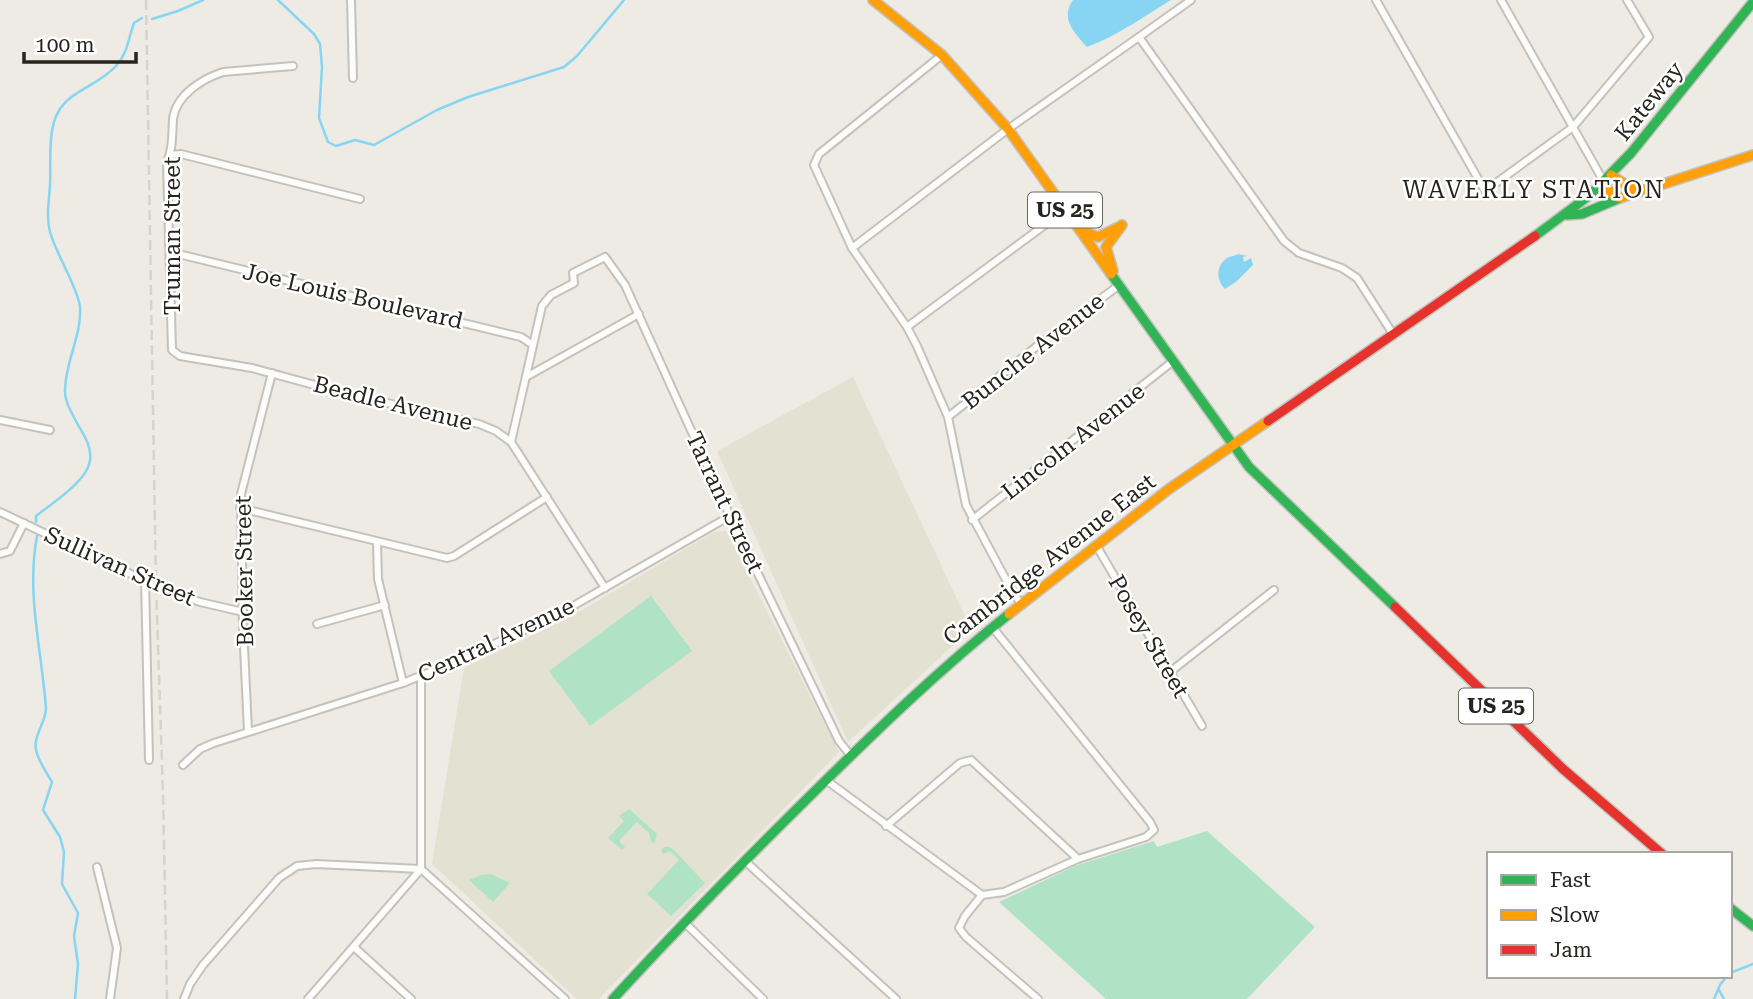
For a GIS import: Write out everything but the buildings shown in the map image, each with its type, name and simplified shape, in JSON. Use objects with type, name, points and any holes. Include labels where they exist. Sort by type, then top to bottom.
[{"type":"main road","name":"US 25","points":[[873,0],[942,55],[1008,129],[1249,467],[1563,769],[1660,852]]},
{"type":"main road","name":"Kateway","points":[[1565,215],[1608,178],[1640,143],[1753,2]]},
{"type":"main road","points":[[1565,215],[1582,214],[1644,188],[1753,155]]},
{"type":"main road","points":[[1608,178],[1629,187],[1644,188]]},
{"type":"main road","points":[[1608,178],[1612,194],[1620,198]]},
{"type":"main road","points":[[1066,212],[1088,233],[1098,237],[1122,225],[1106,247],[1118,285]]},
{"type":"main road","name":"Cambridge Avenue East","points":[[613,999],[684,922],[933,677],[1096,545],[1231,444],[1565,215]]},
{"type":"main road","points":[[1732,910],[1753,926]]},
{"type":"street","points":[[351,0],[353,78]]},
{"type":"street","points":[[852,248],[1008,129],[1191,0]]},
{"type":"street","points":[[1376,0],[1485,191],[1573,127],[1649,37],[1627,0]]},
{"type":"street","points":[[1501,0],[1573,127],[1608,178]]},
{"type":"street","points":[[1139,37],[1284,241],[1299,253],[1342,268],[1357,278],[1393,334]]},
{"type":"street","points":[[942,55],[815,159],[816,169],[852,248],[907,327],[948,417],[962,491],[972,520],[1021,605]]},
{"type":"street","name":"Truman Street","points":[[272,373],[174,353],[167,162],[171,155],[174,116],[181,99],[188,92],[223,72],[292,66]]},
{"type":"street","points":[[171,155],[181,154],[360,199]]},
{"type":"street","points":[[907,327],[1066,212]]},
{"type":"street","name":"Joe Louis Boulevard","points":[[170,252],[521,337],[533,345]]},
{"type":"street","name":"Tarrant Street","points":[[533,345],[545,302],[551,295],[574,282],[573,273],[605,257],[625,285],[730,516],[839,741],[851,756]]},
{"type":"street","name":"Bunche Avenue","points":[[948,417],[1118,285]]},
{"type":"street","points":[[526,377],[639,314]]},
{"type":"street","points":[[533,345],[511,442],[605,587]]},
{"type":"street","name":"Lincoln Avenue","points":[[972,520],[1172,362]]},
{"type":"street","name":"Beadle Avenue","points":[[272,373],[344,393],[480,424],[511,442]]},
{"type":"street","name":"Booker Street","points":[[248,732],[240,508],[244,481],[272,373]]},
{"type":"street","points":[[0,420],[50,430]]},
{"type":"street","points":[[240,508],[447,558],[547,497]]},
{"type":"street","name":"Sullivan Street","points":[[0,512],[156,586],[184,597],[243,612]]},
{"type":"street","name":"Central Avenue","points":[[183,765],[205,746],[403,683],[559,614],[730,516]]},
{"type":"street","points":[[0,554],[10,551],[24,523]]},
{"type":"street","points":[[377,542],[378,574],[403,683]]},
{"type":"street","name":"Posey Street","points":[[1096,545],[1202,726]]},
{"type":"street","points":[[145,579],[149,760]]},
{"type":"street","points":[[1170,672],[1275,590]]},
{"type":"street","points":[[317,624],[385,605]]},
{"type":"street","points":[[993,628],[1153,826],[1153,833],[1146,837],[1078,859],[1004,892],[982,895],[964,916],[959,928],[1038,999]]},
{"type":"street","points":[[307,999],[421,869],[421,676]]},
{"type":"street","points":[[886,826],[960,763],[971,760],[1078,859]]},
{"type":"street","points":[[826,780],[982,895]]},
{"type":"street","points":[[745,861],[896,999]]},
{"type":"street","points":[[184,999],[203,965],[270,888],[292,868],[316,863],[421,869],[565,999]]},
{"type":"street","points":[[97,867],[117,948],[110,999]]},
{"type":"street","points":[[684,922],[763,999]]},
{"type":"street","points":[[354,947],[411,999]]},
{"type":"shaded area","points":[[853,377],[971,629],[848,742],[717,451]]},
{"type":"shaded area","points":[[726,531],[839,752],[599,999],[577,999],[432,864],[464,668],[569,618],[714,532]]},
{"type":"green space","points":[[651,596],[692,651],[590,726],[549,671]]},
{"type":"green space","points":[[629,809],[657,834],[654,844],[649,833],[637,822],[619,841],[625,847],[622,850],[608,838],[624,821],[619,816]]},
{"type":"green space","points":[[1207,831],[1315,927],[1247,999],[1106,999],[999,902],[1075,866],[1154,841],[1157,847]]},
{"type":"green space","points":[[664,847],[674,850],[705,883],[671,916],[647,894],[679,860],[670,851],[663,854],[661,850]]},
{"type":"green space","points":[[491,874],[510,883],[493,902],[469,880]]},
{"type":"water","points":[[1073,0],[1171,0],[1119,32],[1087,47],[1073,31],[1068,19]]},
{"type":"water","points":[[1238,254],[1247,256],[1243,257],[1244,262],[1251,258],[1253,265],[1225,289],[1220,281],[1219,269],[1223,261]]},
{"type":"waterway","points":[[152,19],[203,0]]},
{"type":"waterway","points":[[278,0],[314,34],[320,44],[322,67],[319,118],[328,142],[336,146],[355,140],[374,145],[437,110],[468,97],[564,67],[577,56],[624,0]]},
{"type":"waterway","points":[[36,522],[36,516],[83,476],[90,460],[87,441],[65,395],[80,307],[49,226],[52,131],[61,107],[77,93],[107,75],[120,61],[134,23],[142,18]]},
{"type":"waterway","points":[[37,536],[34,601],[46,709],[37,737],[36,751],[52,782],[43,810],[60,837],[64,852],[62,884],[78,913],[74,936],[78,964],[75,999]]},
{"type":"waterway","points":[[1732,972],[1753,964]]},
{"type":"waterway","points":[[1714,999],[1725,978]]},
{"type":"waterway","points":[[1719,990],[1724,999]]},
{"type":"railway","points":[[146,0],[156,586],[167,999]]},
{"type":"traffic: fast","points":[[1535,236],[1590,195],[1631,153],[1753,2]]},
{"type":"traffic: fast","points":[[1567,215],[1582,214],[1620,198]]},
{"type":"traffic: fast","points":[[1111,274],[1249,467],[1395,607]]},
{"type":"traffic: fast","points":[[613,999],[713,893],[840,766],[935,677],[1009,614]]},
{"type":"traffic: fast","points":[[1732,910],[1753,926]]},
{"type":"traffic: slow","points":[[873,0],[942,55],[1008,129],[1111,274]]},
{"type":"traffic: slow","points":[[1604,182],[1612,194],[1620,198],[1753,155]]},
{"type":"traffic: slow","points":[[1611,175],[1629,187],[1639,188]]},
{"type":"traffic: slow","points":[[1080,225],[1088,233],[1098,237],[1119,227]]},
{"type":"traffic: slow","points":[[1113,271],[1106,247],[1122,225]]},
{"type":"traffic: slow","points":[[1009,614],[1169,489],[1268,421]]},
{"type":"traffic: jam","points":[[1268,421],[1535,236]]},
{"type":"traffic: jam","points":[[1395,607],[1563,769],[1660,852]]},
{"type":"district","name":"WAVERLY STATION","points":[[1534,190]]}]
